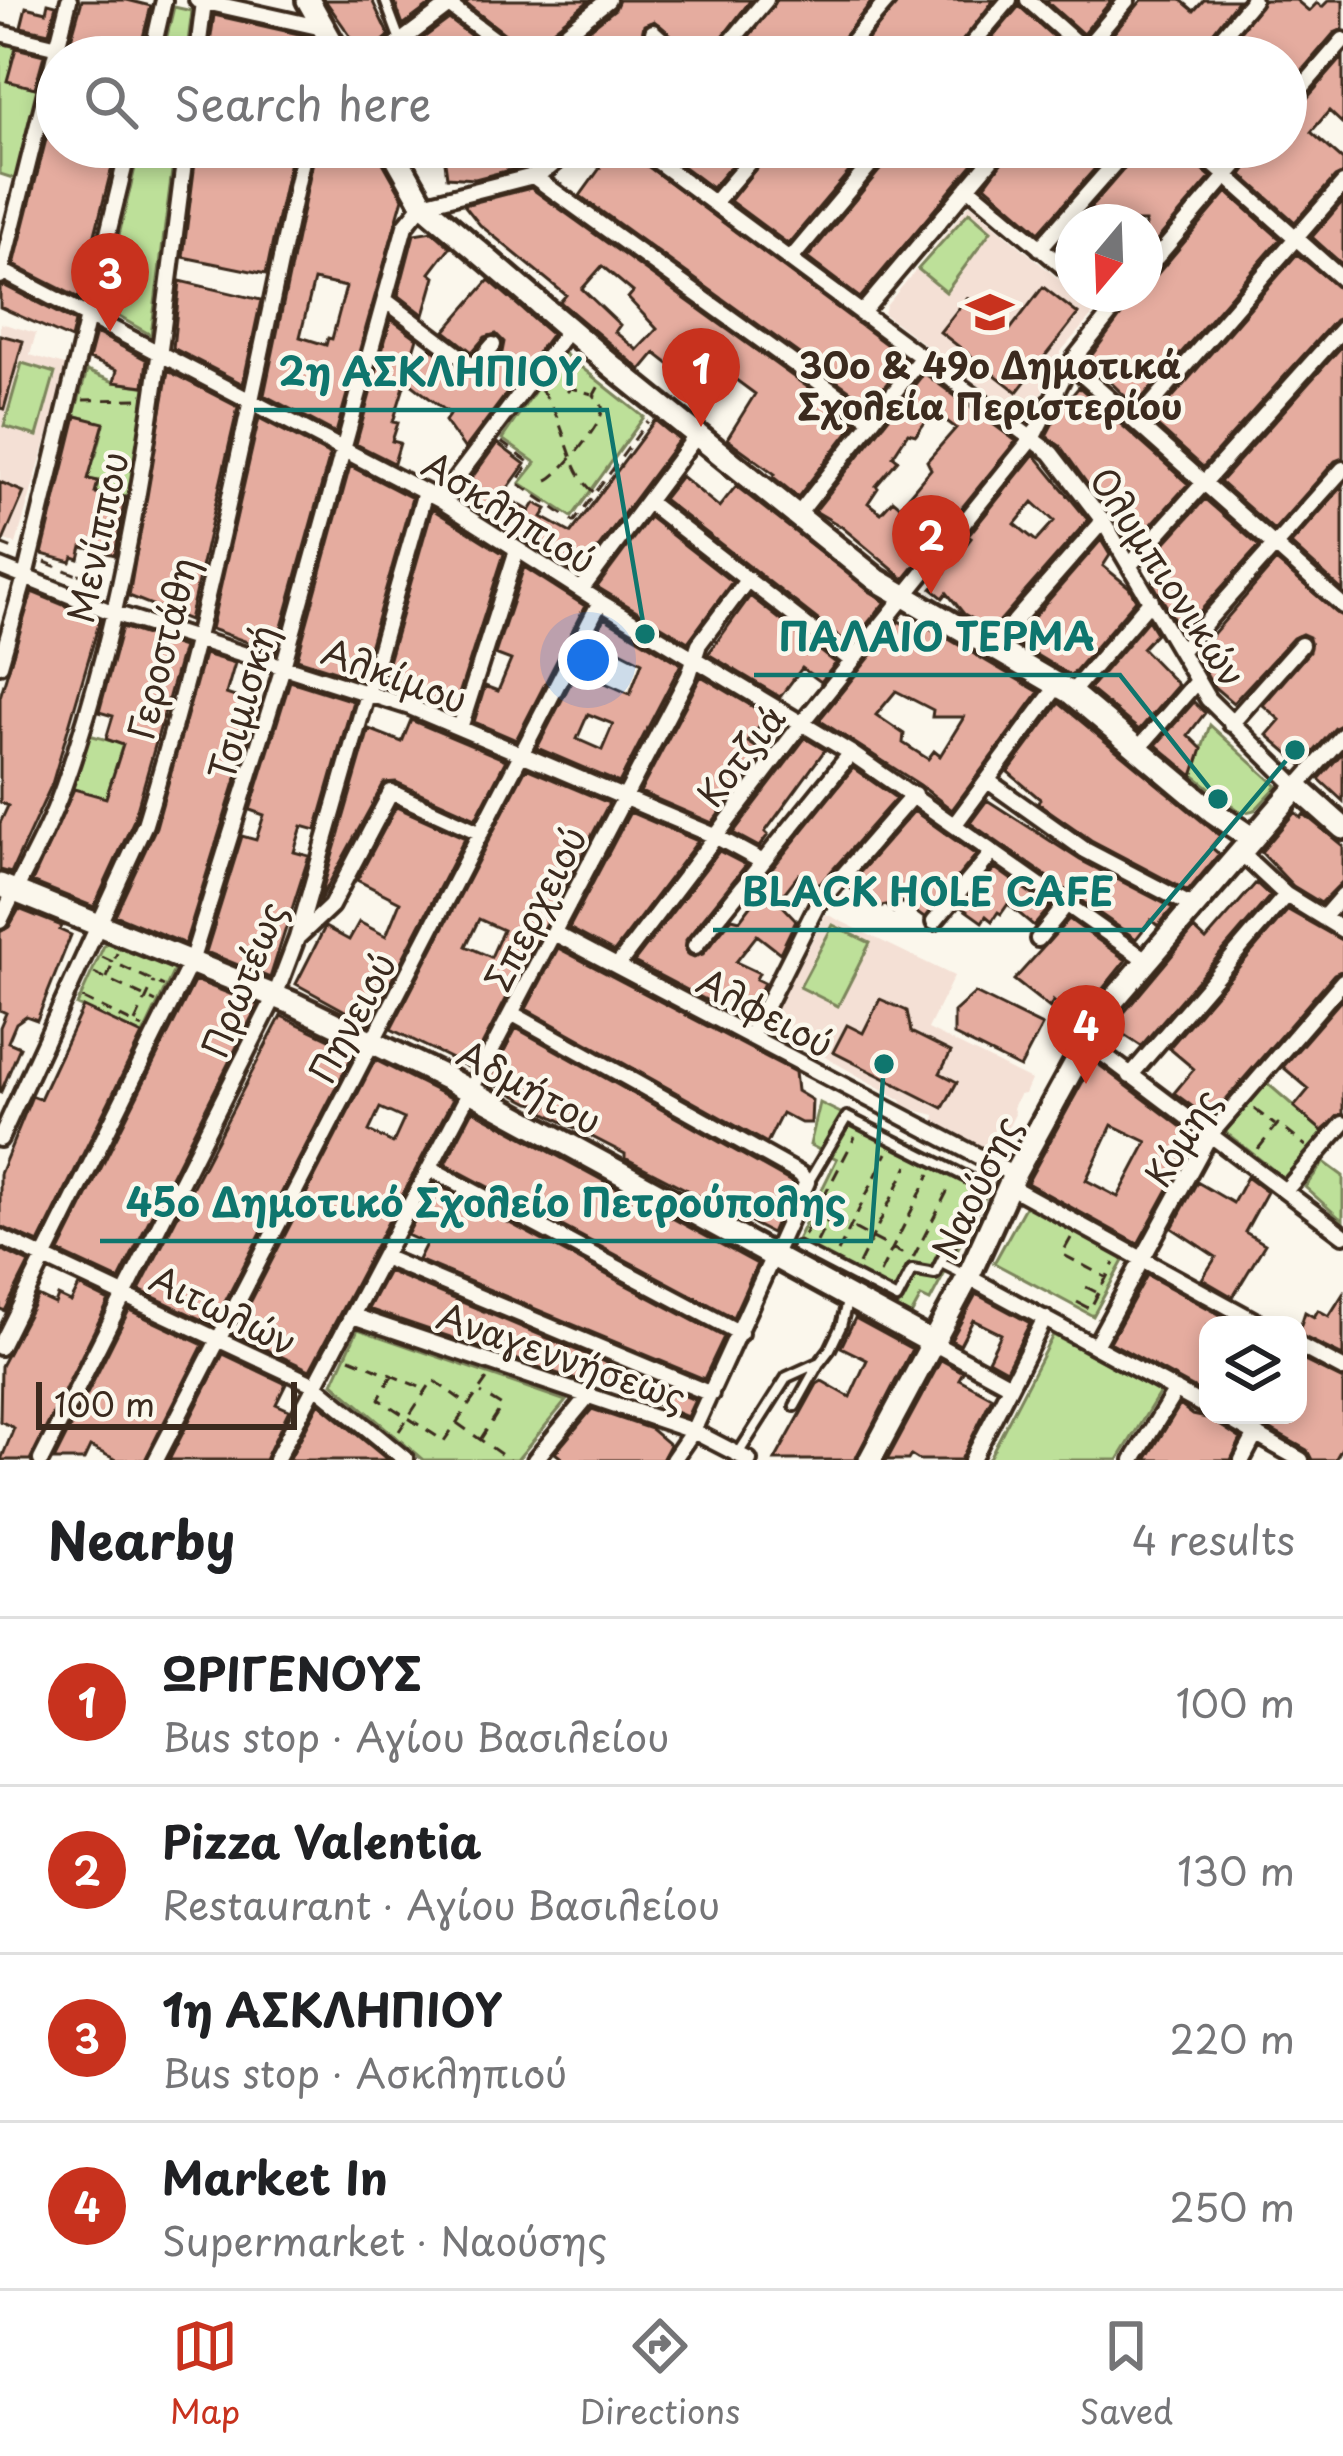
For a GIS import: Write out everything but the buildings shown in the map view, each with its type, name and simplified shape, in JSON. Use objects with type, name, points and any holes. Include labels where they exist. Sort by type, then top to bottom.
[{"type":"street","points":[[60,36],[69,0]]},
{"type":"street","points":[[156,36],[164,0]]},
{"type":"street","points":[[308,0],[327,36]]},
{"type":"street","points":[[563,36],[608,0]]},
{"type":"street","points":[[736,36],[766,0]]},
{"type":"street","points":[[857,36],[888,0]]},
{"type":"street","points":[[979,36],[1009,0]]},
{"type":"street","points":[[1028,0],[1065,36]]},
{"type":"street","points":[[1100,36],[1127,0]]},
{"type":"street","points":[[1223,36],[1253,0]]},
{"type":"street","points":[[198,36],[201,1],[323,28]]},
{"type":"street","points":[[409,36],[449,2],[492,36]]},
{"type":"street","points":[[653,32],[657,36]]},
{"type":"street","points":[[0,33],[36,41]]},
{"type":"street","points":[[1307,82],[1343,40]]},
{"type":"street","points":[[0,272],[36,132]]},
{"type":"street","points":[[0,665],[26,577],[124,168]]},
{"type":"street","name":"Μενίππου","points":[[0,921],[7,887],[65,782],[121,585],[134,526],[183,168]]},
{"type":"street","name":"Γεροστάθη","points":[[0,1139],[145,824],[196,640],[300,168]]},
{"type":"street","points":[[403,168],[423,204],[697,435],[902,597],[1064,689],[1245,844],[1286,896],[1343,930]]},
{"type":"street","points":[[423,204],[549,168]]},
{"type":"street","name":"Ολυμπιονικών","points":[[668,168],[1033,437],[1074,480],[1103,521],[1197,681],[1231,724],[1298,787]]},
{"type":"street","points":[[714,203],[744,168]]},
{"type":"street","points":[[790,260],[867,168]]},
{"type":"street","points":[[861,314],[984,168]]},
{"type":"street","points":[[1040,248],[1110,168]]},
{"type":"street","points":[[1217,168],[1343,280]]},
{"type":"street","points":[[1163,250],[1233,168]]},
{"type":"street","points":[[532,176],[872,420]]},
{"type":"street","points":[[1136,422],[1343,184]]},
{"type":"street","points":[[968,187],[1055,260]]},
{"type":"street","name":"Τσιμισκή","points":[[0,1347],[191,962],[283,667],[404,226],[423,204]]},
{"type":"street","name":"Ασκληπιού","points":[[0,272],[440,500],[914,794],[1146,960]]},
{"type":"street","points":[[385,300],[474,367],[493,345]]},
{"type":"street","name":"Κοτζιά","points":[[617,966],[803,722],[1033,437],[1070,364],[1111,312]]},
{"type":"street","points":[[1130,566],[1343,328]]},
{"type":"street","points":[[440,500],[569,329]]},
{"type":"street","points":[[797,516],[921,358]]},
{"type":"street","points":[[1070,364],[1343,606]]},
{"type":"street","points":[[581,590],[697,435]]},
{"type":"street","points":[[1182,649],[1343,469]]},
{"type":"street","name":"Πρωτέως","points":[[41,1460],[275,996],[297,938],[425,492]]},
{"type":"street","points":[[648,502],[851,662]]},
{"type":"street","points":[[993,646],[1103,521]]},
{"type":"street","points":[[460,728],[517,550]]},
{"type":"street","name":"Αλκίμου","points":[[0,567],[114,613],[365,692],[460,728],[716,836],[761,861]]},
{"type":"street","name":"Σπερχειού","points":[[275,1460],[513,1014],[689,675],[699,644],[748,579]]},
{"type":"street","points":[[956,824],[1064,689],[1151,600]]},
{"type":"street","name":"Πηνειού","points":[[156,1460],[600,602]]},
{"type":"street","points":[[1231,724],[1301,645]]},
{"type":"street","points":[[1137,750],[1197,681]]},
{"type":"street","name":"Ναούσης","points":[[870,1460],[1086,1041],[1146,960],[1343,735]]},
{"type":"street","points":[[695,946],[851,753]]},
{"type":"street","points":[[988,782],[1085,850],[1192,906]]},
{"type":"street","points":[[1298,787],[1343,828]]},
{"type":"street","points":[[297,938],[332,906],[392,792],[482,833]]},
{"type":"street","points":[[751,1036],[817,905],[914,794]]},
{"type":"street","points":[[934,922],[993,852]]},
{"type":"street","name":"Αδμήτου","points":[[7,887],[275,996],[472,1090],[851,1286],[933,1343],[1010,1385]]},
{"type":"street","points":[[1323,918],[1343,895]]},
{"type":"street","points":[[1130,1076],[1286,896]]},
{"type":"street","points":[[1038,939],[1066,905]]},
{"type":"street","name":"Αλφειού","points":[[554,933],[751,1036],[1246,1316]]},
{"type":"street","name":"Κόμης","points":[[1096,1344],[1210,1135],[1343,981]]},
{"type":"street","points":[[513,1014],[807,1182],[787,1252],[740,1333],[693,1431],[673,1460]]},
{"type":"street","points":[[1086,1041],[1343,1235]]},
{"type":"street","points":[[1286,1191],[1343,1124]]},
{"type":"street","points":[[430,1169],[740,1333]]},
{"type":"street","name":"Αιτωλών","points":[[0,1237],[315,1385],[389,1452],[406,1460]]},
{"type":"street","points":[[383,1257],[711,1394]]},
{"type":"street","points":[[968,1277],[1199,1403]]},
{"type":"street","name":"Αναγεννήσεως","points":[[353,1316],[693,1431],[743,1457]]},
{"type":"street","points":[[972,1460],[1045,1318]]},
{"type":"street","points":[[1307,1350],[1343,1369]]},
{"type":"street","points":[[1133,1460],[1176,1390]]},
{"type":"street","points":[[540,1458],[588,1396]]},
{"type":"street","points":[[1238,1424],[1301,1460]]},
{"type":"street","points":[[1242,1460],[1256,1434]]},
{"type":"lane","points":[[386,0],[397,36]]},
{"type":"lane","points":[[787,1252],[811,1254],[831,1265],[851,1286],[873,1286],[897,1299],[912,1270],[928,1276],[939,1267],[980,1184],[847,1118],[807,1182]]},
{"type":"lane","points":[[939,1267],[968,1277]]},
{"type":"lane","points":[[795,1406],[842,1326],[851,1286]]},
{"type":"lane","points":[[743,1457],[787,1376],[820,1362]]},
{"type":"path","points":[[594,395],[614,367]]},
{"type":"path","points":[[531,379],[555,406],[581,482],[596,493]]},
{"type":"path","points":[[547,480],[575,457],[602,415],[594,395],[572,388],[567,392]]},
{"type":"path","points":[[69,401],[153,398]]},
{"type":"path","points":[[490,434],[530,463],[516,482],[574,522],[660,405]]},
{"type":"path","points":[[0,544],[77,575]]},
{"type":"path","points":[[75,582],[78,572],[121,585]]},
{"type":"path","points":[[107,979],[124,935]]},
{"type":"path","points":[[86,950],[177,991]]},
{"type":"path","points":[[79,965],[168,1008]]},
{"type":"path","points":[[134,1024],[154,981]]},
{"type":"path","points":[[67,991],[156,1034]]},
{"type":"path","points":[[1240,1099],[1317,1155]]},
{"type":"path","points":[[787,1252],[817,1209],[861,1124]]},
{"type":"path","points":[[1247,1162],[1276,1126]]},
{"type":"path","points":[[831,1265],[894,1141]]},
{"type":"path","points":[[851,1286],[915,1151]]},
{"type":"path","points":[[873,1286],[936,1162]]},
{"type":"path","points":[[913,1259],[957,1172]]},
{"type":"path","points":[[811,1254],[838,1200]]},
{"type":"path","points":[[817,1209],[913,1259],[939,1267]]},
{"type":"path","points":[[1085,1246],[1070,1238],[1062,1254],[1106,1278]]},
{"type":"path","points":[[1077,1302],[1090,1309],[1115,1262],[1100,1254]]},
{"type":"path","points":[[1086,1287],[1098,1293]]},
{"type":"path","points":[[355,1359],[426,1390]]},
{"type":"path","points":[[392,1376],[379,1399],[444,1441],[485,1382]]},
{"type":"path","points":[[389,1452],[433,1379],[469,1405]]},
{"type":"path","points":[[478,1391],[502,1406],[480,1440]]},
{"type":"path","points":[[456,1423],[509,1460]]},
{"type":"shaded area","name":"30ο & 49ο Δημοτικά Σχολεία Περιστερίου","points":[[970,204],[1055,276],[1055,312],[1095,312],[1062,350],[1028,422],[884,314]]},
{"type":"shaded area","points":[[0,323],[36,333],[30,355],[68,366],[16,544],[0,538]]},
{"type":"shaded area","points":[[826,914],[954,976],[928,1029],[1031,1080],[1025,1094],[1019,1095],[995,1154],[934,1122],[935,1115],[904,1107],[901,1100],[818,1053],[814,1043],[781,1026],[775,1038],[764,1031]]},
{"type":"green space","points":[[174,7],[192,11],[189,36],[167,36]]},
{"type":"green space","points":[[0,43],[16,47],[8,81],[36,88],[36,104],[16,179],[0,174]]},
{"type":"green space","points":[[135,168],[172,168],[151,335],[102,307]]},
{"type":"green space","points":[[969,212],[991,231],[946,292],[918,269]]},
{"type":"green space","points":[[562,352],[644,417],[572,517],[520,483],[536,463],[502,439]]},
{"type":"green space","points":[[22,363],[55,373],[37,436],[4,426]]},
{"type":"green space","points":[[87,371],[114,382],[148,387],[130,498],[95,493],[97,481],[61,473],[68,448],[96,455],[104,424],[74,415]]},
{"type":"green space","points":[[1210,725],[1277,786],[1255,810],[1242,813],[1193,775]]},
{"type":"green space","points":[[89,735],[123,744],[106,798],[72,789]]},
{"type":"green space","points":[[833,925],[870,943],[838,1006],[800,987]]},
{"type":"green space","points":[[107,939],[176,966],[143,1035],[77,1005]]},
{"type":"green space","points":[[1267,1083],[1325,1133],[1286,1180],[1225,1132]]},
{"type":"green space","points":[[820,1103],[991,1186],[930,1301],[921,1297],[909,1319],[790,1254],[837,1159],[810,1145]]},
{"type":"green space","points":[[1324,1162],[1343,1176],[1343,1221],[1305,1187]]},
{"type":"green space","points":[[1026,1205],[1124,1259],[1093,1316],[994,1263]]},
{"type":"green space","points":[[358,1329],[566,1401],[517,1460],[423,1460],[333,1383]]},
{"type":"green space","points":[[1053,1335],[1160,1392],[1118,1460],[988,1460]]},
{"type":"place","name":"30ο & 49ο Δημοτικά Σχολεία Περιστερίου","points":[[990,312]]},
{"type":"place","name":"1η ΑΣΚΛΗΠΙΟΥ","points":[[110,332]]},
{"type":"place","name":"ΩΡΙΓΕΝΟΥΣ","points":[[701,427]]},
{"type":"place","name":"Pizza Valentia","points":[[931,594]]},
{"type":"place","name":"2η ΑΣΚΛΗΠΙΟΥ","points":[[645,634]]},
{"type":"place","name":"BLACK HOLE CAFE","points":[[1295,750]]},
{"type":"place","name":"ΠΑΛΑΙΟ ΤΕΡΜΑ","points":[[1218,799]]},
{"type":"place","name":"45ο Δημοτικό Σχολείο Πετρούπολης","points":[[884,1064]]},
{"type":"place","name":"Market In","points":[[1086,1084]]}]
